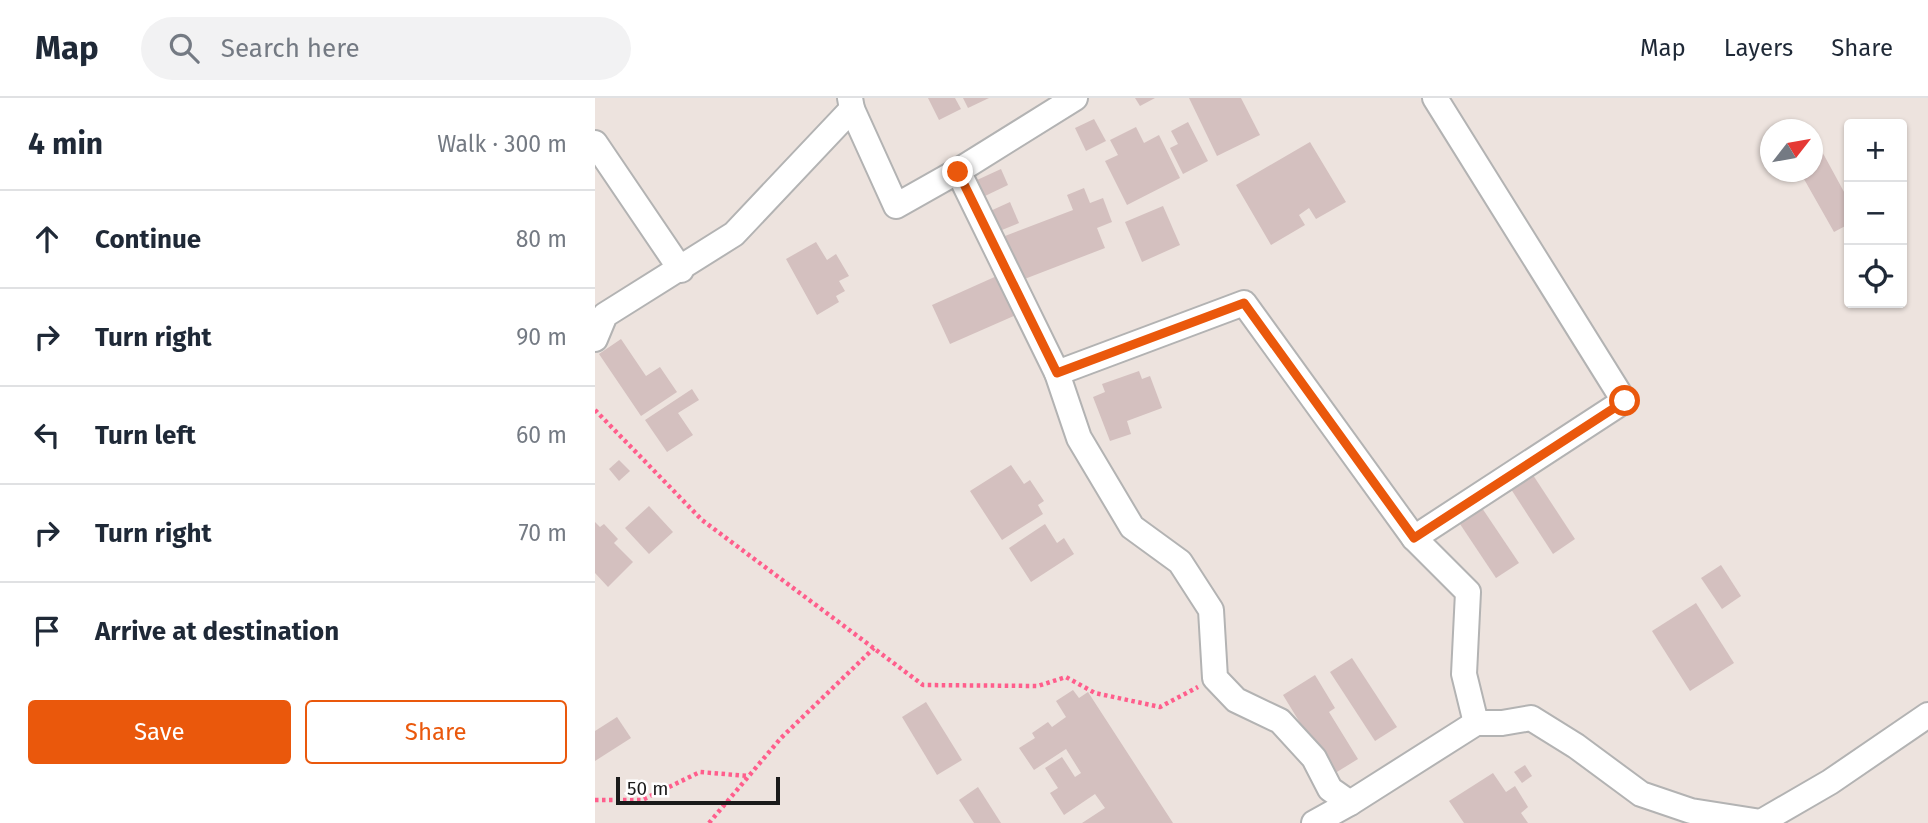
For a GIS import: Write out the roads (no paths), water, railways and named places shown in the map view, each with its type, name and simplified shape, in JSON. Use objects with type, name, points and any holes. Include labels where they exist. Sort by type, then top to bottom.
[{"type":"street","points":[[595,339],[605,315],[681,270],[734,234],[851,103],[896,206],[958,172],[1075,98]]},
{"type":"street","points":[[1414,538],[1625,401],[1435,98]]},
{"type":"street","points":[[595,142],[681,270]]},
{"type":"street","points":[[958,172],[1057,373],[1079,438],[1132,527],[1180,562],[1212,610],[1215,678],[1236,700],[1280,721],[1314,758],[1330,789],[1350,803]]},
{"type":"street","points":[[1057,373],[1244,303],[1414,538],[1468,592],[1464,674],[1476,723]]},
{"type":"street","points":[[1314,823],[1476,723],[1502,723],[1531,718],[1576,746],[1641,794],[1691,811],[1761,822],[1829,782],[1928,715]]}]
